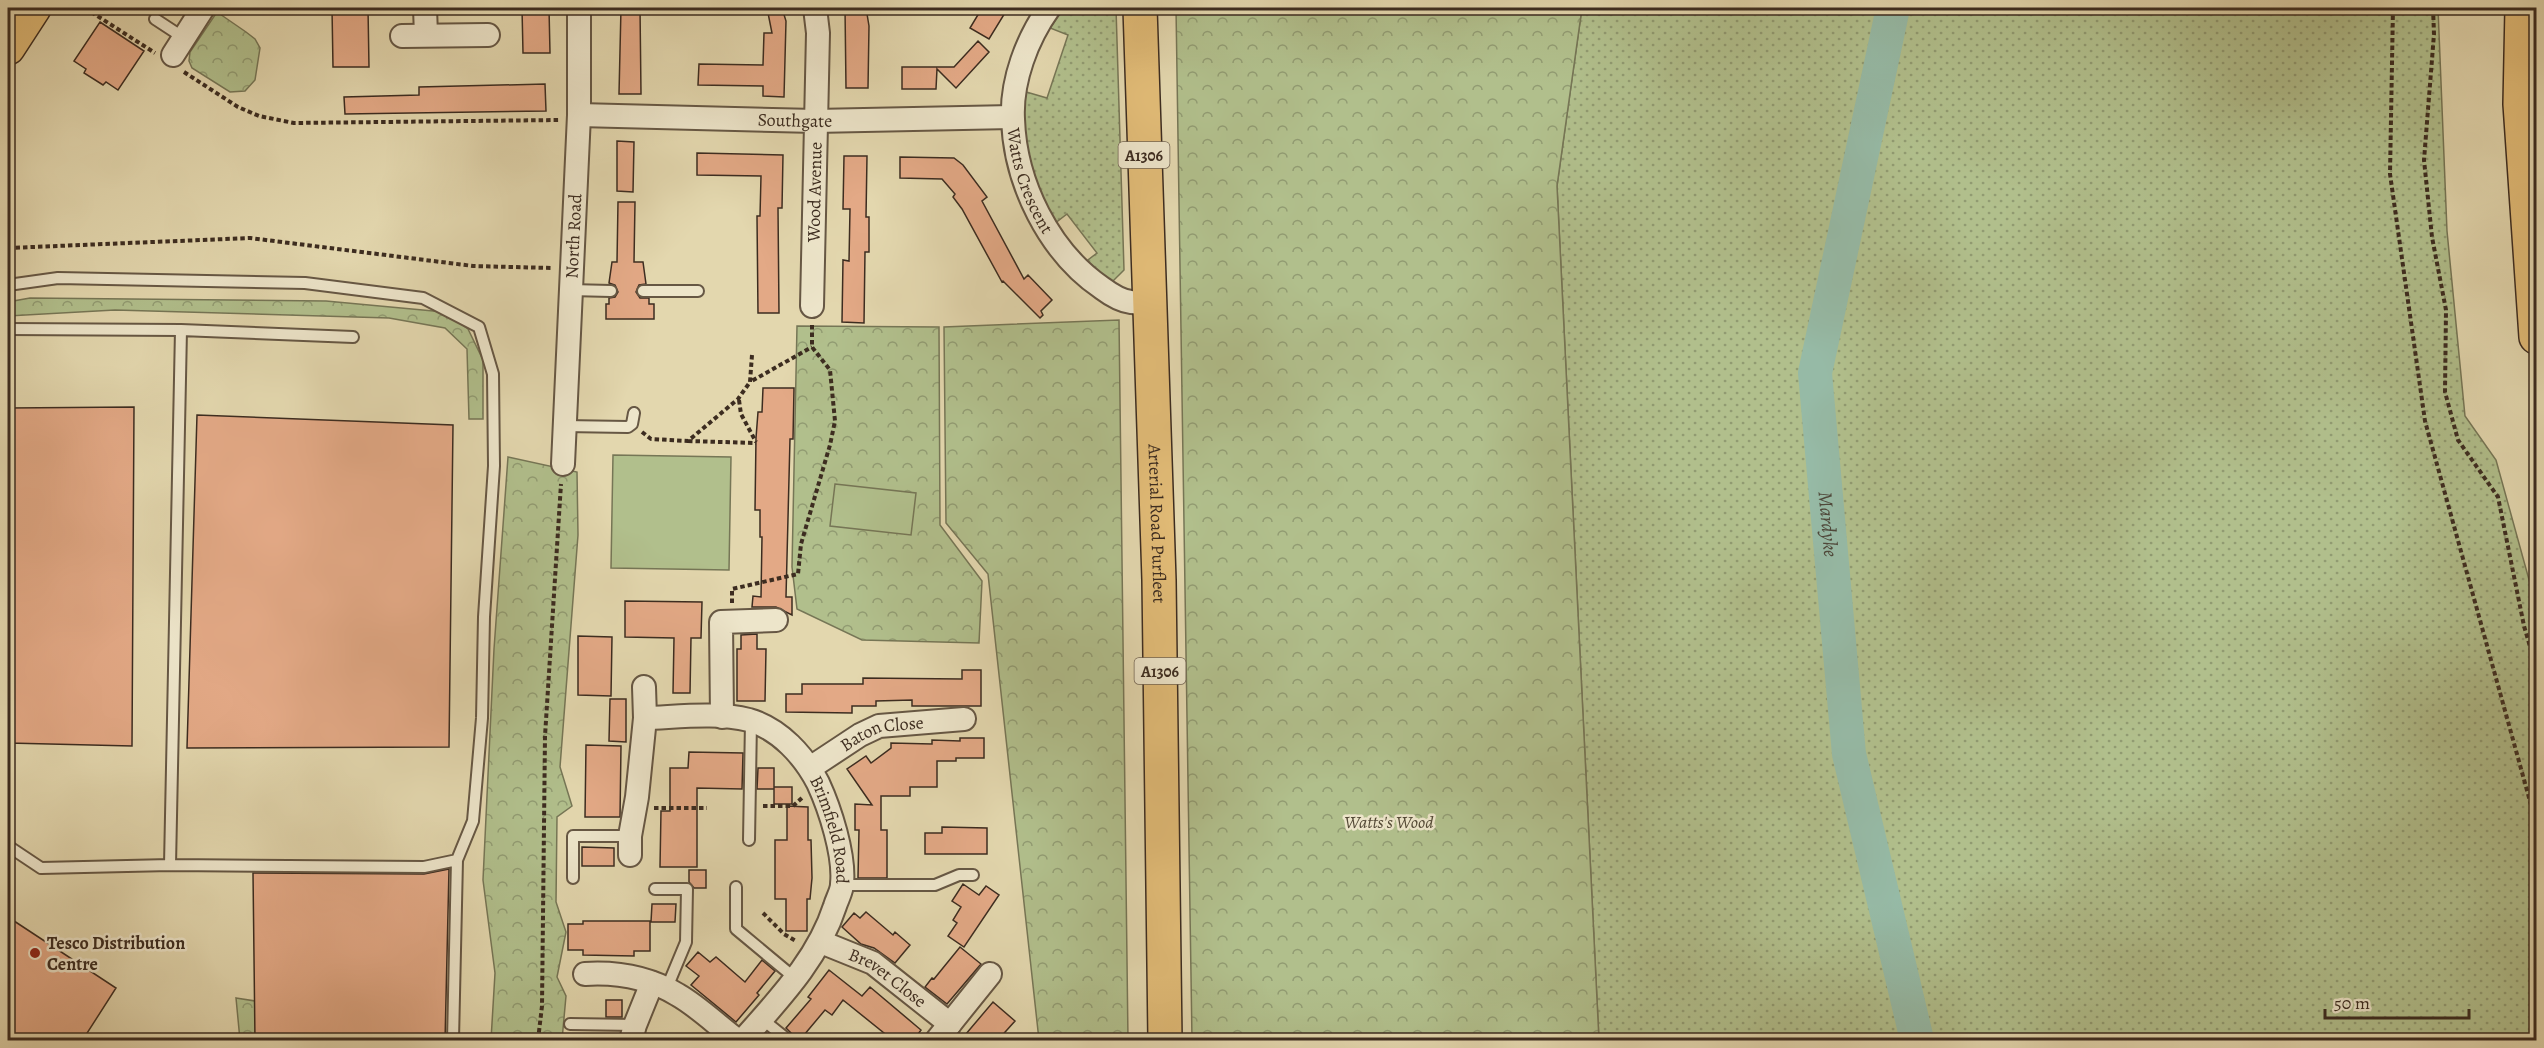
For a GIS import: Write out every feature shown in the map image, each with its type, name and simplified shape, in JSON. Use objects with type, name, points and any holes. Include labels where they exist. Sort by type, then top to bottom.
[{"type":"main road","points":[[8,48],[34,8]]},
{"type":"main road","name":"Arterial Road Purfleet","points":[[1140,8],[1159,580],[1165,1041]]},
{"type":"main road","points":[[2522,8],[2520,104],[2536,337]]},
{"type":"street","points":[[175,55],[203,8]]},
{"type":"street","points":[[425,8],[426,35]]},
{"type":"street","name":"North Road","points":[[563,464],[579,118],[579,8]]},
{"type":"street","name":"Wood Avenue","points":[[812,306],[818,33],[815,8]]},
{"type":"street","name":"Watts Crescent","points":[[1049,8],[1034,32],[1018,74],[1012,117],[1015,149],[1023,178],[1036,208],[1053,237],[1088,278],[1110,294],[1130,302],[1149,302]]},
{"type":"street","points":[[402,36],[488,34]]},
{"type":"street","name":"Southgate","points":[[579,118],[815,121],[1012,117]]},
{"type":"street","points":[[722,717],[721,622],[776,620]]},
{"type":"street","points":[[630,845],[645,718],[644,687]]},
{"type":"street","name":"Brimfield Road","points":[[645,718],[722,717],[751,721],[784,738],[814,775],[826,800],[839,849],[842,885],[817,947],[796,978],[743,1041]]},
{"type":"street","name":"Baton Close","points":[[814,775],[860,735],[879,726],[964,719]]},
{"type":"street","name":"Brevet Close","points":[[817,947],[873,963],[943,1032],[990,974]]},
{"type":"street","points":[[585,974],[606,973],[630,976],[678,995],[737,1041]]},
{"type":"street","points":[[633,1033],[659,987]]},
{"type":"lane","points":[[156,19],[175,55]]},
{"type":"lane","points":[[8,285],[58,278],[305,283],[423,298],[479,327],[493,374],[494,466],[484,617],[482,718],[473,821],[457,860],[453,1041]]},
{"type":"lane","points":[[570,279],[611,291]]},
{"type":"lane","points":[[643,291],[698,291]]},
{"type":"lane","points":[[8,329],[181,330],[354,338]]},
{"type":"lane","points":[[170,865],[181,330]]},
{"type":"lane","points":[[564,426],[622,427],[633,418]]},
{"type":"lane","points":[[749,840],[751,721]]},
{"type":"lane","points":[[573,878],[573,836],[630,845]]},
{"type":"lane","points":[[8,846],[41,868],[170,865],[424,867],[457,860]]},
{"type":"lane","points":[[842,885],[935,885],[959,875],[973,875]]},
{"type":"lane","points":[[736,887],[736,929],[796,978]]},
{"type":"lane","points":[[655,889],[687,889],[686,942],[659,987]]},
{"type":"lane","points":[[762,1018],[788,1041]]},
{"type":"lane","points":[[570,1024],[633,1033]]},
{"type":"path","points":[[85,8],[175,55],[238,107],[259,116],[294,123],[579,118]]},
{"type":"path","points":[[2393,8],[2390,174],[2425,422],[2536,823]]},
{"type":"path","points":[[2433,8],[2434,34],[2424,160],[2432,237],[2446,310],[2445,392],[2458,440],[2498,497],[2524,626],[2536,667]]},
{"type":"path","points":[[8,248],[250,237],[570,279]]},
{"type":"path","points":[[731,621],[732,589],[798,574],[801,544],[835,421],[830,370],[812,347],[812,306]]},
{"type":"path","points":[[688,441],[738,399],[750,382],[812,347]]},
{"type":"path","points":[[750,382],[752,355]]},
{"type":"path","points":[[633,418],[651,439],[756,442],[745,426],[738,399]]},
{"type":"path","points":[[538,1041],[542,1006],[545,736],[563,464]]},
{"type":"path","points":[[763,806],[793,806],[814,775]]},
{"type":"path","points":[[635,808],[707,808]]},
{"type":"path","points":[[763,913],[784,934],[817,947]]},
{"type":"green space","points":[[1064,8],[1116,8],[1124,270],[1113,281],[1102,279],[1084,263],[1097,253],[1067,214],[1050,227],[1026,176],[1023,91],[1047,98],[1068,35],[1050,28]]},
{"type":"green space","name":"Watts's Wood","points":[[1176,8],[1582,8],[1557,186],[1599,1040],[1192,1040]]},
{"type":"green space","points":[[1582,8],[2438,8],[2447,231],[2465,416],[2496,460],[2536,605],[2536,1040],[1599,1040],[1557,186]]},
{"type":"green space","points":[[217,12],[255,39],[260,48],[255,80],[245,91],[230,92],[192,68],[189,61],[190,52]]},
{"type":"green space","points":[[30,298],[326,301],[444,312],[468,329],[483,360],[483,419],[469,419],[467,349],[445,328],[389,318],[115,310],[8,316],[8,302]]},
{"type":"green space","points":[[1119,320],[1128,1040],[1039,1040],[988,574],[946,523],[944,327]]},
{"type":"green space","points":[[797,326],[939,327],[940,525],[982,581],[979,643],[862,640],[797,609],[792,567]]},
{"type":"green space","points":[[613,455],[731,457],[729,570],[611,568]]},
{"type":"green space","points":[[508,457],[577,472],[578,535],[560,767],[572,806],[557,817],[556,902],[566,932],[557,977],[566,996],[562,1040],[491,1040],[495,973],[483,880],[494,649]]},
{"type":"green space","points":[[835,484],[916,493],[911,535],[830,526]]},
{"type":"green space","points":[[236,998],[268,1003],[266,1040],[240,1040]]},
{"type":"building","points":[[332,8],[368,8],[369,67],[333,67]]},
{"type":"building","points":[[522,8],[549,8],[550,53],[523,53]]},
{"type":"building","points":[[621,8],[640,8],[641,94],[619,94]]},
{"type":"building","points":[[767,8],[782,8],[786,21],[784,97],[763,96],[763,86],[698,85],[699,64],[763,65],[764,33],[772,33]]},
{"type":"building","points":[[845,8],[866,8],[869,26],[868,88],[846,88]]},
{"type":"building","points":[[982,8],[1008,8],[989,39],[970,28]]},
{"type":"building","points":[[100,22],[144,51],[118,90],[106,82],[103,85],[84,73],[86,69],[74,61]]},
{"type":"building","points":[[978,41],[989,52],[956,88],[937,69],[936,89],[902,89],[902,67],[954,67]]},
{"type":"building","points":[[545,84],[546,111],[345,114],[344,97],[419,95],[419,87]]},
{"type":"building","points":[[617,141],[634,142],[633,192],[617,191]]},
{"type":"building","points":[[697,153],[783,155],[782,208],[778,208],[779,313],[758,313],[757,216],[760,216],[761,176],[697,175]]},
{"type":"building","points":[[844,156],[867,156],[866,217],[869,217],[869,252],[865,252],[864,323],[842,322],[843,260],[849,261],[850,209],[843,209]]},
{"type":"building","points":[[900,157],[954,158],[963,165],[987,197],[982,201],[1024,279],[1028,275],[1052,300],[1041,311],[1043,315],[1040,318],[1002,282],[962,209],[953,197],[955,194],[942,179],[900,178]]},
{"type":"building","points":[[618,202],[635,202],[634,262],[643,262],[646,284],[639,285],[636,292],[640,298],[649,298],[649,304],[654,304],[654,319],[606,319],[606,304],[609,304],[609,298],[615,297],[618,292],[615,285],[609,283],[612,262],[617,262]]},
{"type":"building","points":[[763,388],[794,388],[793,439],[790,439],[786,597],[792,597],[792,615],[776,607],[752,607],[753,596],[761,597],[762,537],[760,537],[760,510],[755,510],[756,438],[758,412],[762,412]]},
{"type":"building","points":[[134,407],[132,746],[8,743],[8,408]]},
{"type":"building","points":[[197,415],[453,425],[449,747],[187,748]]},
{"type":"building","points":[[625,601],[702,602],[701,638],[691,638],[690,693],[673,693],[674,638],[625,637]]},
{"type":"building","points":[[757,634],[757,649],[766,649],[765,701],[737,701],[737,649],[741,649],[741,635]]},
{"type":"building","points":[[578,636],[612,637],[611,696],[578,695]]},
{"type":"building","points":[[962,670],[981,670],[981,706],[912,706],[912,700],[876,701],[876,706],[852,706],[852,713],[786,712],[786,694],[802,694],[802,684],[863,684],[863,678],[962,679]]},
{"type":"building","points":[[610,699],[626,699],[626,742],[609,741]]},
{"type":"building","points":[[960,738],[984,738],[984,758],[937,761],[937,787],[910,787],[910,796],[881,796],[881,830],[887,830],[887,878],[858,878],[859,830],[855,830],[855,804],[872,805],[847,769],[866,756],[871,763],[891,748],[891,743],[932,744],[932,740],[960,741]]},
{"type":"building","points":[[586,745],[621,746],[620,817],[585,817]]},
{"type":"building","points":[[689,752],[743,753],[742,789],[697,788],[697,867],[660,867],[661,811],[670,811],[670,768],[688,768]]},
{"type":"building","points":[[758,768],[774,768],[774,789],[757,789]]},
{"type":"building","points":[[774,787],[792,787],[792,804],[774,804]]},
{"type":"building","points":[[787,806],[808,807],[808,840],[811,840],[812,878],[810,899],[807,899],[807,931],[786,931],[786,899],[775,899],[775,840],[787,840]]},
{"type":"building","points":[[942,827],[987,828],[987,854],[925,854],[925,833],[942,833]]},
{"type":"building","points":[[582,847],[614,848],[614,866],[582,866]]},
{"type":"building","points":[[449,869],[445,1041],[255,1041],[253,873],[424,874]]},
{"type":"building","points":[[689,870],[706,870],[706,888],[694,888],[689,882]]},
{"type":"building","points":[[963,884],[979,895],[986,886],[999,895],[964,947],[948,936],[957,923],[953,920],[961,907],[952,901]]},
{"type":"building","points":[[652,904],[676,904],[675,922],[651,922]]},
{"type":"building","points":[[866,912],[893,935],[895,932],[910,945],[895,963],[874,948],[861,944],[842,927],[854,913],[860,918]]},
{"type":"building","name":"Tesco Distribution Centre","points":[[8,917],[116,988],[82,1041],[8,1041]]},
{"type":"building","points":[[583,921],[650,921],[650,951],[634,951],[634,956],[583,955],[583,950],[568,950],[568,924],[583,924]]},
{"type":"building","points":[[960,947],[981,964],[947,1004],[925,987]]},
{"type":"building","points":[[698,952],[710,962],[716,957],[745,982],[762,960],[775,971],[757,993],[759,995],[736,1022],[691,985],[699,976],[686,966]]},
{"type":"building","points":[[829,970],[862,996],[870,987],[921,1030],[913,1041],[894,1041],[843,1000],[832,1015],[825,1010],[799,1041],[796,1041],[786,1028],[811,999],[808,997]]},
{"type":"building","points":[[606,1000],[622,1000],[622,1017],[606,1017]]},
{"type":"building","points":[[993,1002],[1015,1021],[997,1041],[960,1041]]},
{"type":"waterway","name":"Mardyke","points":[[1893,8],[1815,373],[1849,754],[1917,1040]]},
{"type":"place","name":"Tesco Distribution Centre","points":[[35,953]]}]
